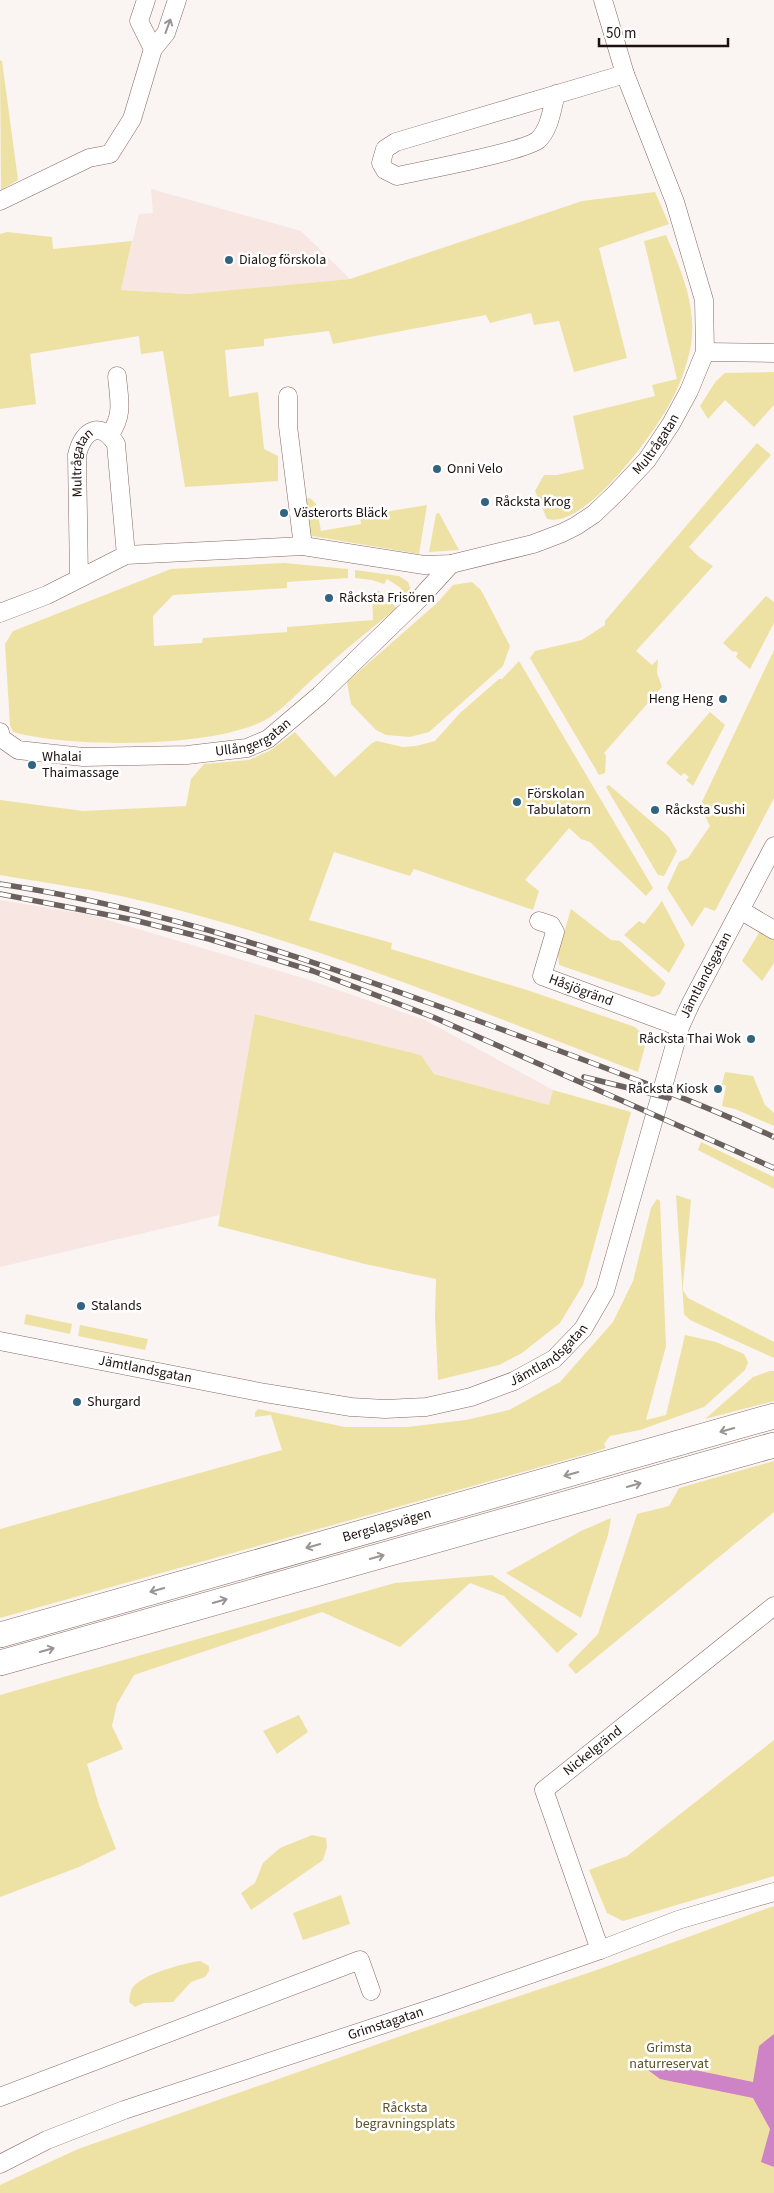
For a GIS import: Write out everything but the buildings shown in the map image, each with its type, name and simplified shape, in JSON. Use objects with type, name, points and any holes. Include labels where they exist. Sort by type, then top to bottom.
[{"type":"main road","name":"Bergslagsvägen","points":[[0,1635],[774,1416]]},
{"type":"main road","name":"Bergslagsvägen","points":[[0,1663],[774,1445]]},
{"type":"street","points":[[146,0],[139,21],[154,49]]},
{"type":"street","points":[[0,201],[89,158],[110,154],[132,119],[154,49],[166,34],[178,0]]},
{"type":"street","name":"Multrågatan","points":[[0,613],[47,595],[126,555],[303,546],[424,565],[451,564],[533,544],[576,526],[594,514],[617,492],[647,460],[671,424],[689,391],[705,352],[704,300],[675,202],[625,74],[603,0]]},
{"type":"street","points":[[556,94],[546,127],[538,140],[525,145],[397,176],[384,170],[381,163],[385,149],[396,142],[556,94],[625,74]]},
{"type":"street","points":[[705,352],[774,353]]},
{"type":"street","points":[[110,434],[118,424],[120,413],[117,376]]},
{"type":"street","points":[[288,396],[288,426],[303,546]]},
{"type":"street","name":"Multrågatan","points":[[79,578],[78,455],[81,441],[89,432],[98,430],[110,434],[116,444],[126,555]]},
{"type":"street","name":"Ullångergatan","points":[[0,732],[1,738],[18,750],[83,758],[187,755],[246,748],[268,739],[320,695],[421,597],[451,564]]},
{"type":"street","name":"Jämtlandsgatan","points":[[0,1341],[264,1393],[351,1407],[385,1409],[426,1407],[471,1397],[514,1381],[554,1359],[583,1329],[604,1291],[680,1027],[774,846]]},
{"type":"street","points":[[740,910],[774,930]]},
{"type":"street","name":"Håsjögränd","points":[[539,921],[551,925],[555,932],[542,976],[680,1027]]},
{"type":"street","name":"Nickelgränd","points":[[600,1950],[544,1790],[774,1606]]},
{"type":"street","name":"Grimstagatan","points":[[0,2164],[47,2140],[124,2110],[439,2006],[600,1950],[678,1920],[774,1892]]},
{"type":"street","points":[[0,2097],[360,1960],[371,1991]]},
{"type":"shaded area","name":"Dialog förskola","points":[[151,189],[301,231],[350,279],[188,294],[121,290],[139,214],[153,213]]},
{"type":"shaded area","points":[[0,900],[91,915],[306,979],[425,1020],[553,1090],[549,1105],[434,1074],[421,1055],[256,1014],[220,1215],[0,1267]]},
{"type":"shaded area","points":[[774,2034],[774,2167],[761,2162],[770,2129],[753,2098],[660,2079],[640,2064],[680,2067],[753,2082],[759,2046]]},
{"type":"green space","points":[[0,60],[2,61],[18,180],[1,190]]},
{"type":"green space","points":[[655,192],[669,224],[599,248],[627,358],[574,372],[559,321],[534,325],[531,313],[490,323],[486,315],[333,344],[329,331],[264,339],[264,346],[225,350],[229,397],[258,392],[264,449],[278,456],[278,481],[185,487],[163,351],[141,354],[139,336],[30,354],[36,404],[0,409],[0,234],[7,232],[52,237],[53,249],[132,241],[121,290],[188,294],[350,279],[582,201]]},
{"type":"green space","points":[[666,235],[682,275],[692,316],[691,345],[680,381],[668,407],[655,428],[612,481],[578,511],[562,519],[547,519],[535,491],[544,475],[557,475],[584,469],[573,416],[655,396],[652,385],[677,379],[644,241]]},
{"type":"green space","points":[[774,372],[774,405],[754,427],[725,400],[708,419],[700,406],[716,381],[725,373]]},
{"type":"green space","points":[[757,443],[771,455],[689,547],[699,557],[713,566],[636,651],[652,665],[658,659],[657,673],[662,687],[604,753],[606,756],[605,773],[599,775],[530,658],[535,651],[582,640],[605,625],[605,621]]},
{"type":"green space","points":[[310,498],[316,504],[321,531],[361,524],[360,516],[427,505],[419,554],[312,536],[307,532],[306,499]]},
{"type":"green space","points":[[439,513],[459,550],[429,552],[436,514]]},
{"type":"green space","points":[[284,563],[348,569],[348,578],[287,582],[287,588],[173,595],[153,616],[154,646],[202,643],[203,638],[287,632],[287,627],[373,620],[372,591],[379,591],[397,608],[270,717],[247,727],[217,735],[182,740],[106,743],[70,741],[13,732],[10,725],[5,644],[13,631],[171,569]]},
{"type":"green space","points":[[355,570],[399,576],[408,582],[411,590],[407,600],[399,594],[401,588],[387,579],[384,584],[355,578]]},
{"type":"green space","points":[[472,582],[481,590],[510,646],[503,666],[429,732],[410,737],[386,735],[376,730],[351,704],[347,682],[437,603],[453,585]]},
{"type":"green space","points":[[766,596],[774,602],[774,623],[750,669],[736,657],[738,653],[733,652],[723,643]]},
{"type":"green space","points":[[774,650],[774,798],[715,911],[705,907],[692,927],[667,888],[679,862],[688,858],[710,826],[700,806]]},
{"type":"green space","points":[[519,661],[653,888],[646,896],[590,842],[581,839],[569,828],[525,880],[539,891],[533,910],[414,869],[410,876],[334,852],[309,920],[392,943],[391,949],[530,991],[635,1027],[647,1039],[638,1072],[391,978],[266,935],[138,900],[86,889],[0,875],[0,800],[83,811],[186,806],[191,779],[204,764],[249,760],[271,750],[295,732],[335,777],[372,743],[377,741],[403,747],[435,741],[460,713],[499,679],[502,679]]},
{"type":"green space","points":[[710,712],[725,725],[693,786],[686,780],[689,777],[684,773],[681,776],[666,763]]},
{"type":"green space","points":[[609,785],[669,837],[677,851],[664,876],[658,875],[606,787]]},
{"type":"green space","points":[[662,901],[685,945],[669,973],[624,935],[639,921],[644,924]]},
{"type":"green space","points":[[571,909],[611,940],[620,941],[666,983],[660,994],[653,997],[559,965],[558,953]]},
{"type":"green space","points":[[760,931],[774,939],[774,963],[762,981],[742,961]]},
{"type":"green space","points":[[255,1014],[421,1055],[434,1074],[549,1105],[553,1090],[631,1112],[583,1285],[560,1323],[522,1353],[499,1365],[438,1380],[435,1317],[436,1279],[365,1264],[218,1226]]},
{"type":"green space","points":[[725,1072],[753,1076],[765,1105],[774,1113],[774,1126],[735,1109],[722,1106],[726,1086],[722,1084]]},
{"type":"green space","points":[[701,1142],[774,1177],[774,1189],[698,1150]]},
{"type":"green space","points":[[676,1195],[691,1200],[683,1290],[688,1298],[774,1342],[774,1358],[690,1320],[684,1314]]},
{"type":"green space","points":[[657,1199],[660,1201],[666,1346],[646,1420],[666,1415],[685,1335],[716,1342],[744,1354],[748,1362],[745,1370],[704,1407],[640,1430],[610,1436],[604,1444],[606,1448],[594,1452],[0,1618],[0,1529],[282,1450],[271,1415],[255,1417],[258,1409],[345,1427],[407,1427],[466,1420],[509,1410],[560,1382],[613,1322],[633,1281],[651,1208]]},
{"type":"green space","points":[[26,1314],[72,1324],[70,1334],[24,1324]]},
{"type":"green space","points":[[80,1325],[148,1339],[145,1350],[78,1336]]},
{"type":"green space","points":[[774,1371],[774,1401],[705,1419],[753,1377]]},
{"type":"green space","points":[[774,1461],[774,1512],[576,1674],[568,1665],[598,1634],[637,1514],[669,1506],[679,1488]]},
{"type":"green space","points":[[611,1518],[608,1535],[581,1618],[506,1573],[581,1531]]},
{"type":"green space","points":[[492,1575],[578,1634],[557,1653],[504,1596],[470,1583],[400,1647],[322,1612],[134,1675],[117,1704],[112,1726],[123,1749],[87,1764],[99,1805],[116,1849],[79,1867],[0,1897],[0,1695],[395,1583]]},
{"type":"green space","points":[[299,1715],[308,1732],[277,1754],[263,1731]]},
{"type":"green space","points":[[774,1740],[774,1876],[623,1921],[607,1913],[589,1870],[627,1856]]},
{"type":"green space","points":[[312,1835],[326,1838],[327,1847],[323,1860],[251,1910],[241,1893],[255,1883],[263,1863],[280,1848]]},
{"type":"green space","points":[[341,1895],[350,1924],[303,1940],[293,1913]]},
{"type":"green space","points":[[774,1906],[774,2193],[0,2193],[0,2185],[78,2149],[438,2023],[594,1971]]},
{"type":"green space","points":[[200,1961],[209,1966],[209,1971],[205,1977],[191,1982],[173,2002],[144,2003],[135,2007],[129,2002],[134,1986],[142,1980],[166,1969]]},
{"type":"railway","points":[[0,884],[122,908],[242,940],[301,959],[418,999],[589,1062],[701,1105],[774,1137]]},
{"type":"railway","points":[[0,894],[134,920],[209,939],[313,971],[433,1017],[774,1168]]},
{"type":"railway","points":[[584,1077],[669,1098]]},
{"type":"place","name":"Dialog förskola","points":[[229,260]]},
{"type":"place","name":"Onni Velo","points":[[437,469]]},
{"type":"place","name":"Råcksta Krog","points":[[485,502]]},
{"type":"place","name":"Västerorts Bläck","points":[[284,513]]},
{"type":"place","name":"Råcksta Frisören","points":[[329,598]]},
{"type":"place","name":"Heng Heng","points":[[723,699]]},
{"type":"place","name":"Whalai Thaimassage","points":[[32,765]]},
{"type":"place","name":"Förskolan Tabulatorn","points":[[517,802]]},
{"type":"place","name":"Råcksta Sushi","points":[[655,810]]},
{"type":"place","name":"Råcksta Thai Wok","points":[[751,1039]]},
{"type":"place","name":"Råcksta Kiosk","points":[[718,1089]]},
{"type":"place","name":"Stalands","points":[[81,1306]]},
{"type":"place","name":"Shurgard","points":[[77,1402]]},
{"type":"park label","name":"Grimsta naturreservat","points":[[669,2056]]},
{"type":"park label","name":"Råcksta begravningsplats","points":[[405,2116]]}]
